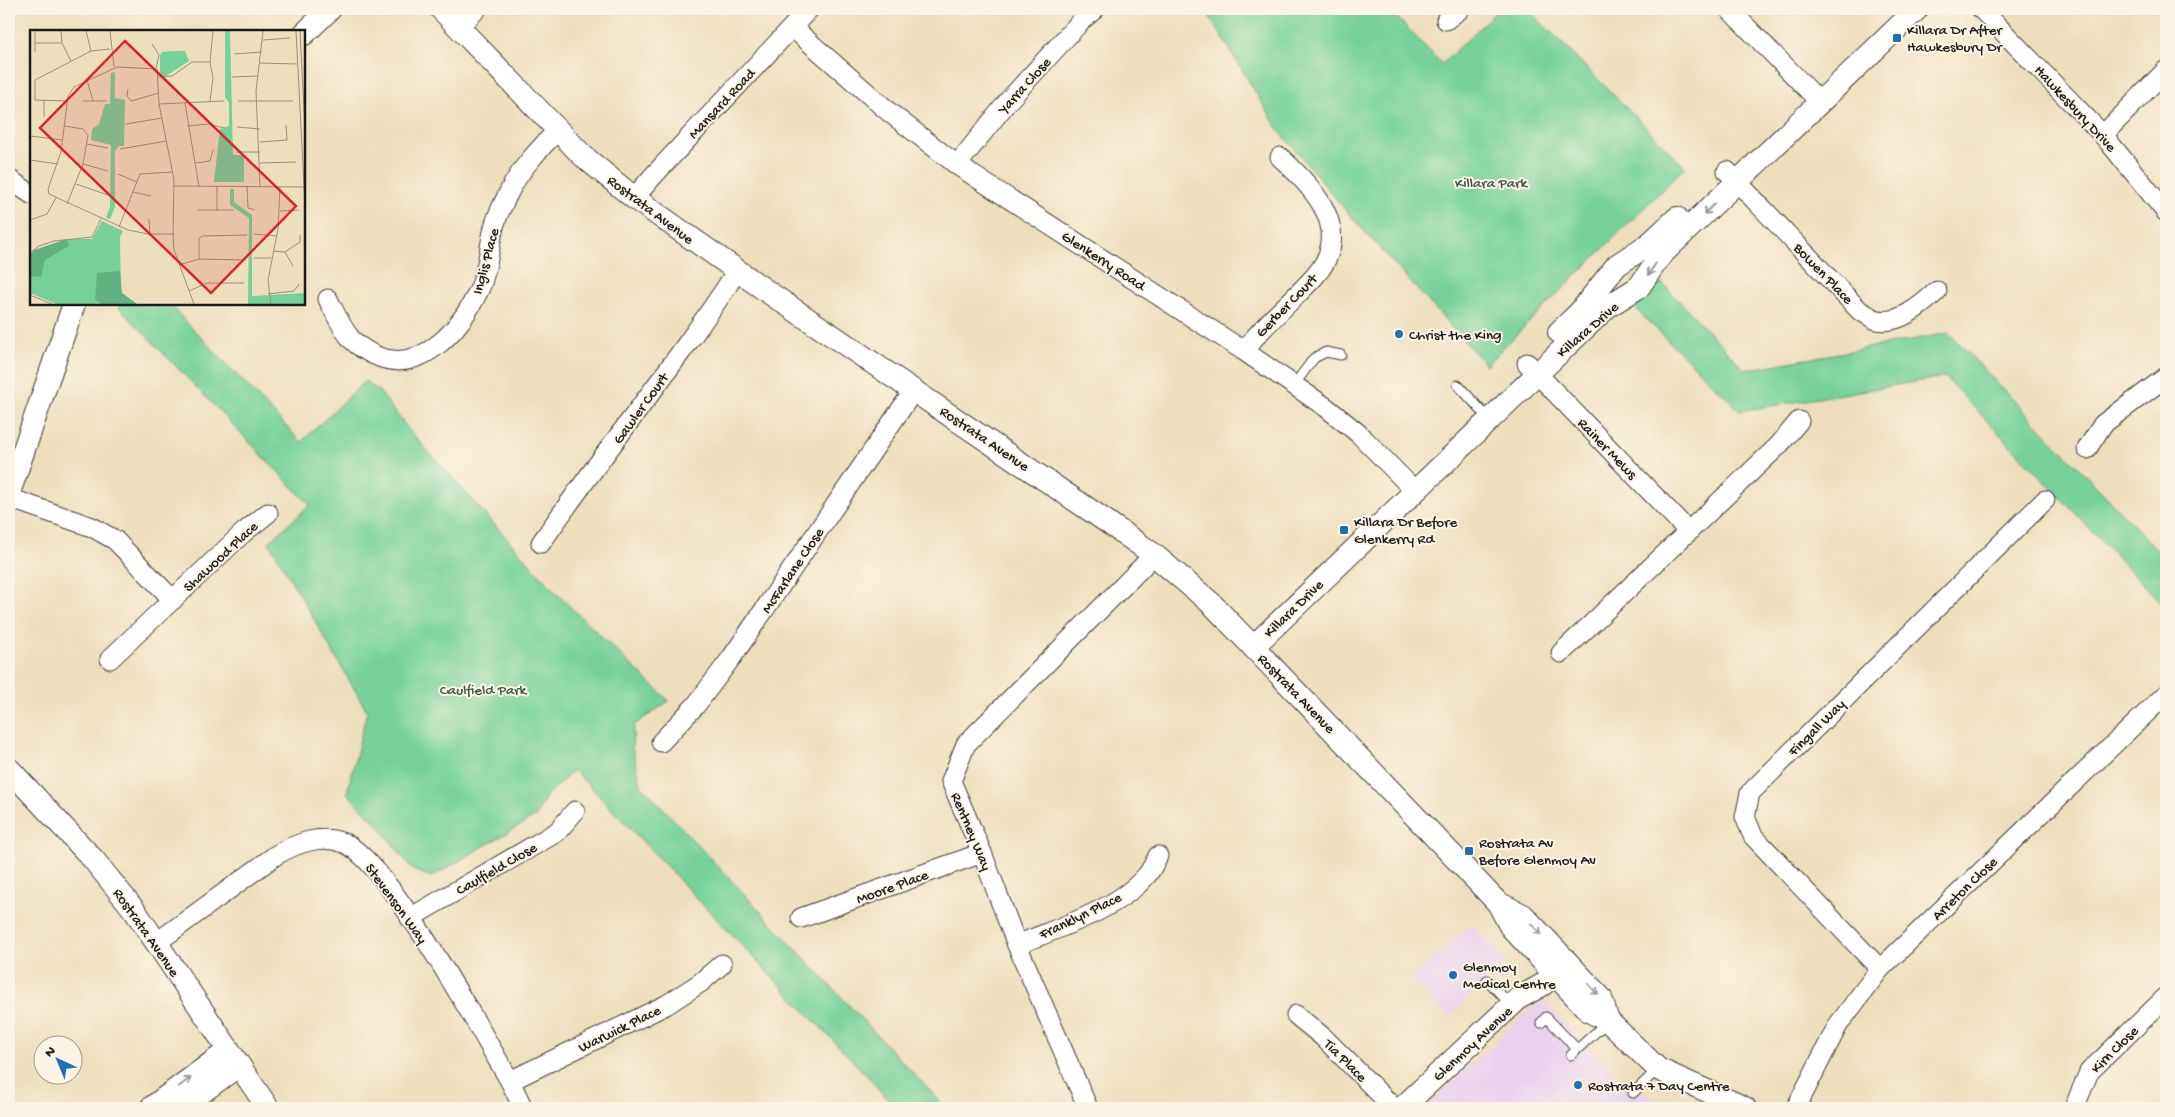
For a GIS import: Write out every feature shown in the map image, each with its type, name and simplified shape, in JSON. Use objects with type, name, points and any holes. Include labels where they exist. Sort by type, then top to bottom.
[{"type":"street","points":[[305,33],[330,9]]},
{"type":"street","name":"Rostrata Avenue","points":[[441,9],[589,161],[634,198],[737,271],[1152,554],[1212,604],[1498,904],[1510,926],[1556,964],[1589,1011],[1608,1021],[1658,1069],[1745,1108]]},
{"type":"street","points":[[458,27],[477,9]]},
{"type":"street","name":"Mansard Road","points":[[634,198],[654,174],[809,9]]},
{"type":"street","name":"Yarra Close","points":[[957,164],[1009,100],[1082,20],[1095,9]]},
{"type":"street","points":[[1729,9],[1815,97]]},
{"type":"street","name":"Killara Drive","points":[[1815,97],[1895,9]]},
{"type":"street","name":"Killara Drive","points":[[1248,641],[1532,368],[1617,265],[1650,244],[1732,176],[1815,97],[1916,9]]},
{"type":"street","name":"Hawkesbury Drive","points":[[1981,9],[2104,135],[2166,212]]},
{"type":"street","name":"Glenkerry Road","points":[[793,28],[889,112],[957,164],[1294,385],[1359,434],[1410,486]]},
{"type":"street","points":[[2104,135],[2166,70]]},
{"type":"street","name":"Inglis Place","points":[[328,299],[351,339],[368,353],[386,360],[399,361],[415,359],[426,353],[452,332],[469,311],[480,287],[494,225],[509,192],[541,147],[558,130]]},
{"type":"street","name":"Gerber Court","points":[[1244,351],[1266,323],[1316,275],[1330,252],[1332,227],[1323,205],[1306,181],[1280,157]]},
{"type":"street","name":"Killara Drive","points":[[1532,368],[1607,307],[1639,287],[1661,255],[1732,176]]},
{"type":"street","name":"Bowen Place","points":[[1732,176],[1860,311],[1876,319],[1892,320],[1917,309],[1937,291]]},
{"type":"street","points":[[9,179],[30,193]]},
{"type":"street","name":"Gawler Court","points":[[541,543],[649,396],[737,271]]},
{"type":"street","points":[[9,493],[74,305]]},
{"type":"street","name":"Rainer Mews","points":[[1532,368],[1689,532]]},
{"type":"street","points":[[2087,449],[2103,424],[2166,377]]},
{"type":"street","name":"McFarlane Close","points":[[661,742],[696,705],[732,656],[914,390]]},
{"type":"street","points":[[1561,654],[1779,445],[1799,420]]},
{"type":"street","name":"Shawood Place","points":[[9,498],[92,527],[115,540],[173,600]]},
{"type":"street","name":"Fingall Way","points":[[1880,969],[1753,836],[1745,817],[1750,793],[2045,500]]},
{"type":"street","name":"Shawood Place","points":[[110,659],[243,533],[268,513]]},
{"type":"street","name":"Rentney Way","points":[[1088,1108],[1017,945],[982,853],[951,781],[966,744],[1144,566],[1152,554]]},
{"type":"street","name":"Arreton Close","points":[[1796,1108],[1838,1025],[1880,969],[2166,694]]},
{"type":"street","name":"Rostrata Avenue","points":[[9,770],[93,859],[134,911],[268,1108]]},
{"type":"street","name":"Caulfield Close","points":[[410,918],[557,832],[575,811]]},
{"type":"street","name":"Stevenson Way","points":[[156,942],[276,855],[308,840],[328,840],[345,844],[362,855],[375,869],[410,918],[510,1081],[523,1108]]},
{"type":"street","name":"Moore Place","points":[[801,918],[982,853]]},
{"type":"street","name":"Franklyn Place","points":[[1017,945],[1102,908],[1124,895],[1146,876],[1158,856]]},
{"type":"street","name":"Warwick Place","points":[[510,1081],[673,1001],[700,983],[722,964]]},
{"type":"street","name":"Glenmoy Avenue","points":[[1402,1108],[1556,964]]},
{"type":"street","name":"Kirn Close","points":[[2074,1108],[2089,1072],[2166,997]]},
{"type":"street","name":"Tia Place","points":[[1296,1015],[1323,1037],[1394,1108]]},
{"type":"street","points":[[150,1108],[234,1058]]},
{"type":"street","points":[[180,1108],[234,1058]]},
{"type":"lane","points":[[1294,385],[1314,358],[1326,352],[1341,355]]},
{"type":"lane","points":[[1458,386],[1485,415]]},
{"type":"lane","points":[[1487,980],[1516,1002]]},
{"type":"lane","points":[[1541,1023],[1546,1018],[1574,1052],[1608,1021]]},
{"type":"lane","points":[[1633,1093],[1658,1069]]},
{"type":"shaded area","points":[[1471,924],[1507,961],[1448,1017],[1412,979]]},
{"type":"shaded area","points":[[1541,999],[1618,1077],[1669,1108],[1425,1108]]},
{"type":"green space","name":"Killara Park","points":[[1205,9],[1389,9],[1442,64],[1499,9],[1528,9],[1685,167],[1486,365],[1347,212],[1278,129]]},
{"type":"green space","points":[[1662,283],[1745,370],[1949,333],[2166,559],[2166,608],[1945,377],[1740,411],[1634,307]]},
{"type":"green space","name":"Caulfield Park","points":[[117,305],[170,305],[301,442],[365,381],[379,391],[408,429],[560,597],[669,701],[634,725],[632,747],[641,785],[946,1108],[895,1108],[872,1081],[574,770],[547,795],[536,816],[431,877],[413,870],[378,825],[347,793],[367,711],[269,542],[310,505]]},
{"type":"place","name":"Killara Dr After Hawkesbury Dr","points":[[1897,38]]},
{"type":"place","name":"Christ the King","points":[[1399,334]]},
{"type":"place","name":"Killara Dr Before Glenkerry Rd","points":[[1344,530]]},
{"type":"place","name":"Rostrata Av Before Glenmoy Av","points":[[1469,851]]},
{"type":"place","name":"Glenmoy Medical Centre","points":[[1453,975]]},
{"type":"place","name":"Rostrata 7 Day Centre","points":[[1578,1085]]}]
